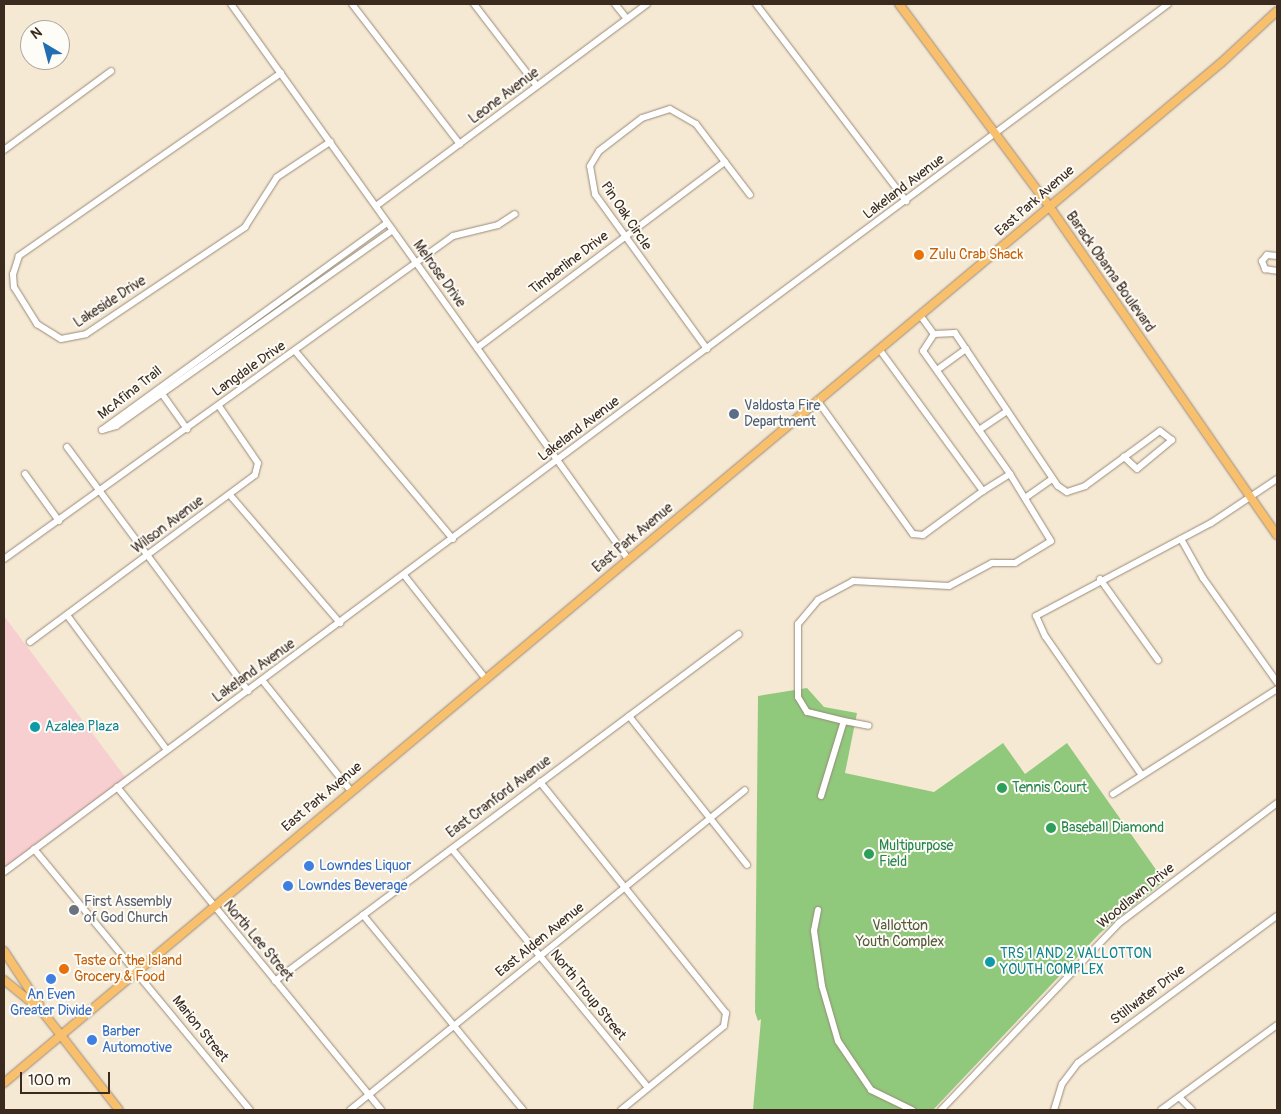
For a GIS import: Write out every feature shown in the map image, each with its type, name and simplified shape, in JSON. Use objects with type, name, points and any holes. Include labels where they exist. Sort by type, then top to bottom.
[{"type":"main road","name":"Barack Obama Boulevard","points":[[899,4],[1049,206],[1277,535]]},
{"type":"main road","name":"East Park Avenue","points":[[4,1083],[134,970],[920,315],[1277,11]]},
{"type":"main road","points":[[4,950],[42,1011],[119,1110]]},
{"type":"main road","points":[[4,980],[42,1011]]},
{"type":"street","name":"Melrose Drive","points":[[231,4],[628,559]]},
{"type":"street","points":[[352,4],[460,144]]},
{"type":"street","points":[[474,4],[537,86]]},
{"type":"street","points":[[615,4],[627,19]]},
{"type":"street","name":"Leone Avenue","points":[[376,206],[647,4]]},
{"type":"street","points":[[756,4],[906,201]]},
{"type":"street","name":"Lakeland Avenue","points":[[4,872],[1168,4]]},
{"type":"street","points":[[4,150],[111,71]]},
{"type":"street","name":"Lakeside Drive","points":[[281,73],[19,256],[12,274],[14,287],[37,324],[61,339],[86,334],[245,227],[277,177],[330,142]]},
{"type":"street","name":"Pin Oak Circle","points":[[707,349],[624,237],[592,189],[589,172],[599,151],[642,118],[670,109],[686,114],[750,196]]},
{"type":"street","name":"Timberline Drive","points":[[477,348],[725,162]]},
{"type":"street","name":"Langdale Drive","points":[[4,559],[296,352],[459,232],[498,225],[515,214]]},
{"type":"street","name":"McAfina Trail","points":[[387,223],[130,406],[102,430],[135,413],[393,230]]},
{"type":"street","points":[[352,248],[357,256]]},
{"type":"street","points":[[1277,256],[1267,255],[1262,261],[1265,269],[1277,272]]},
{"type":"street","points":[[323,269],[328,276]]},
{"type":"street","points":[[294,289],[299,296]]},
{"type":"street","points":[[265,310],[270,317]]},
{"type":"street","points":[[920,315],[934,334]]},
{"type":"street","points":[[236,330],[241,337]]},
{"type":"street","points":[[934,334],[955,333],[1052,479],[1068,492],[1086,486],[1124,457],[1160,431],[1172,440],[1137,469],[1124,457]]},
{"type":"street","points":[[869,726],[807,712],[798,697],[798,624],[806,611],[832,589],[853,581],[949,586],[992,563],[1015,563],[1051,541],[1010,474],[923,351],[934,334]]},
{"type":"street","points":[[879,349],[983,491]]},
{"type":"street","points":[[937,370],[966,349]]},
{"type":"street","points":[[296,352],[453,539]]},
{"type":"street","points":[[179,371],[184,378]]},
{"type":"street","points":[[157,387],[186,429]]},
{"type":"street","points":[[817,400],[913,534],[923,535],[983,491],[1010,474]]},
{"type":"street","points":[[130,406],[135,413]]},
{"type":"street","name":"Wilson Avenue","points":[[30,642],[255,475],[258,463],[219,406]]},
{"type":"street","points":[[979,430],[1007,411]]},
{"type":"street","points":[[67,447],[150,554],[248,691]]},
{"type":"street","points":[[25,474],[59,521]]},
{"type":"street","points":[[1024,498],[1052,479]]},
{"type":"street","points":[[1141,774],[1036,621],[1045,608],[1181,539],[1277,479]]},
{"type":"street","points":[[230,495],[340,623]]},
{"type":"street","points":[[1181,539],[1203,578],[1277,682]]},
{"type":"street","points":[[404,575],[485,678]]},
{"type":"street","points":[[1100,579],[1158,660]]},
{"type":"street","points":[[67,615],[166,750]]},
{"type":"street","name":"East Cranford Avenue","points":[[274,981],[738,634]]},
{"type":"street","points":[[262,680],[350,790]]},
{"type":"street","points":[[1113,794],[1141,774],[1277,689]]},
{"type":"street","points":[[629,716],[747,865]]},
{"type":"street","points":[[821,796],[844,721]]},
{"type":"street","points":[[540,782],[726,1013],[724,1026],[621,1110]]},
{"type":"street","name":"North Lee Street","points":[[117,787],[380,1110]]},
{"type":"street","name":"East Alden Avenue","points":[[350,1110],[746,790]]},
{"type":"street","name":"Woodlawn Drive","points":[[942,1110],[1119,923],[1277,804]]},
{"type":"street","name":"Marion Street","points":[[34,849],[250,1110]]},
{"type":"street","name":"North Troup Street","points":[[452,849],[648,1088]]},
{"type":"street","points":[[818,910],[814,931],[822,986],[838,1041],[872,1090],[912,1110]]},
{"type":"street","points":[[363,915],[523,1110]]},
{"type":"street","name":"Stillwater Drive","points":[[1054,1110],[1062,1084],[1078,1063],[1277,916]]},
{"type":"street","points":[[1161,1110],[1277,1025]]},
{"type":"street","points":[[1179,1097],[1192,1110]]},
{"type":"shaded area","points":[[4,616],[126,778],[4,868]]},
{"type":"green space","name":"Vallotton Youth Complex","points":[[807,688],[824,707],[857,713],[845,773],[934,792],[1003,743],[1025,774],[1067,743],[1164,881],[1100,933],[933,1110],[753,1110],[761,1019],[758,1021],[755,1012],[758,696]]},
{"type":"place","name":"Zulu Crab Shack","points":[[919,255]]},
{"type":"place","name":"Valdosta Fire Department","points":[[734,414]]},
{"type":"place","name":"Azalea Plaza","points":[[35,727]]},
{"type":"place","name":"Tennis Court","points":[[1002,788]]},
{"type":"place","name":"Baseball Diamond","points":[[1051,828]]},
{"type":"place","name":"Multipurpose Field","points":[[869,854]]},
{"type":"place","name":"Lowndes Liquor","points":[[309,866]]},
{"type":"place","name":"Lowndes Beverage","points":[[288,886]]},
{"type":"place","name":"First Assembly of God Church","points":[[74,910]]},
{"type":"place","name":"TRS 1 AND 2 VALLOTTON YOUTH COMPLEX","points":[[990,962]]},
{"type":"place","name":"Taste of the Island Grocery & Food","points":[[64,969]]},
{"type":"place","name":"An Even Greater Divide","points":[[51,979]]},
{"type":"place","name":"Barber Automotive","points":[[92,1040]]}]
